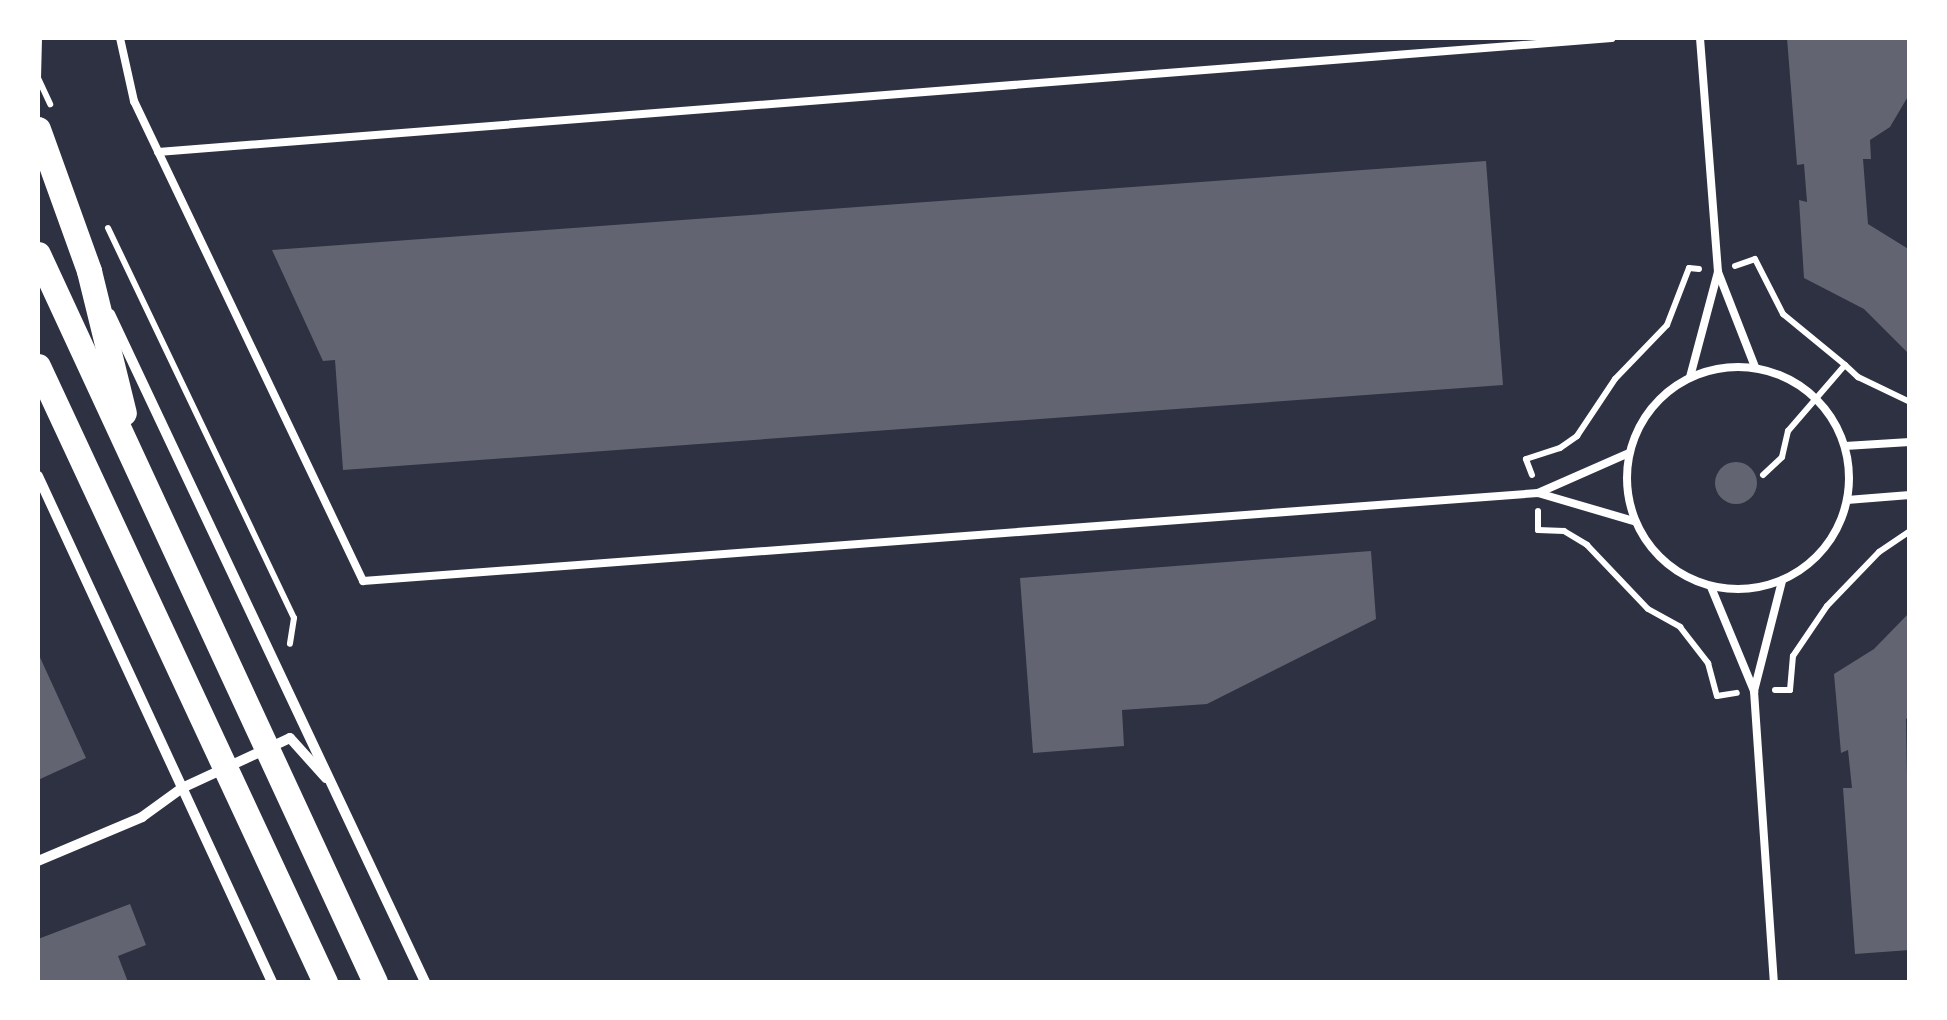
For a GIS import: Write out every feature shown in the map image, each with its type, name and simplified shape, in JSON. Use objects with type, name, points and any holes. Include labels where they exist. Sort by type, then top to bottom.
[{"type":"highway","points":[[45,120],[89,271],[137,467]]},
{"type":"highway","points":[[38,254],[376,982]]},
{"type":"highway","points":[[38,366],[325,982]]},
{"type":"highway","points":[[38,384],[68,430]]},
{"type":"street","points":[[89,271],[425,982]]},
{"type":"street","points":[[38,476],[272,982]]},
{"type":"street","points":[[38,862],[142,817],[182,788],[290,738],[336,790]]},
{"type":"lane","points":[[120,38],[134,101],[364,582],[1538,493],[1629,453]]},
{"type":"lane","points":[[158,152],[1612,38]]},
{"type":"lane","points":[[1700,38],[1718,272],[1754,368]]},
{"type":"lane","points":[[1690,377],[1718,272]]},
{"type":"lane","points":[[1722,367],[1754,368],[1789,378],[1818,399],[1845,446],[1848,500],[1835,534],[1824,548],[1812,562],[1782,582],[1747,590],[1711,587],[1664,563],[1634,520],[1626,487],[1629,453],[1641,422],[1662,396],[1690,377],[1722,367]]},
{"type":"lane","points":[[1845,446],[1910,442]]},
{"type":"lane","points":[[1538,493],[1634,520]]},
{"type":"lane","points":[[1848,500],[1910,494]]},
{"type":"lane","points":[[1774,982],[1754,691],[1782,582]]},
{"type":"lane","points":[[1711,587],[1754,691]]},
{"type":"path","points":[[39,38],[38,78],[45,120]]},
{"type":"path","points":[[106,224],[294,618],[285,683]]},
{"type":"path","points":[[1910,402],[1858,377],[1783,314],[1755,259],[1718,272],[1689,268],[1667,325],[1615,379],[1577,436],[1560,448],[1526,459],[1538,493],[1538,530],[1564,531],[1588,545],[1648,609],[1680,627],[1708,663],[1718,696],[1790,690],[1793,656],[1808,629],[1879,552],[1910,531]]},
{"type":"path","points":[[1763,475],[1782,456],[1788,431],[1845,365]]},
{"type":"building","points":[[1787,38],[1910,38],[1910,93],[1890,127],[1870,140],[1871,159],[1863,159],[1868,224],[1910,250],[1910,355],[1864,309],[1804,278],[1799,200],[1807,202],[1804,164],[1797,165]]},
{"type":"building","points":[[1486,161],[1503,385],[343,470],[335,360],[323,361],[272,250]]},
{"type":"building","points":[[1736,462],[1751,468],[1757,483],[1751,498],[1736,504],[1721,498],[1715,483],[1721,468]]},
{"type":"building","points":[[1371,551],[1376,619],[1207,704],[1122,710],[1124,746],[1033,753],[1020,578]]},
{"type":"building","points":[[1910,612],[1910,716],[1906,719],[1910,950],[1855,954],[1843,788],[1852,788],[1848,750],[1841,753],[1834,674],[1874,649]]},
{"type":"building","points":[[38,653],[86,758],[38,780]]},
{"type":"building","points":[[130,904],[146,945],[118,956],[128,982],[38,982],[38,939]]}]
